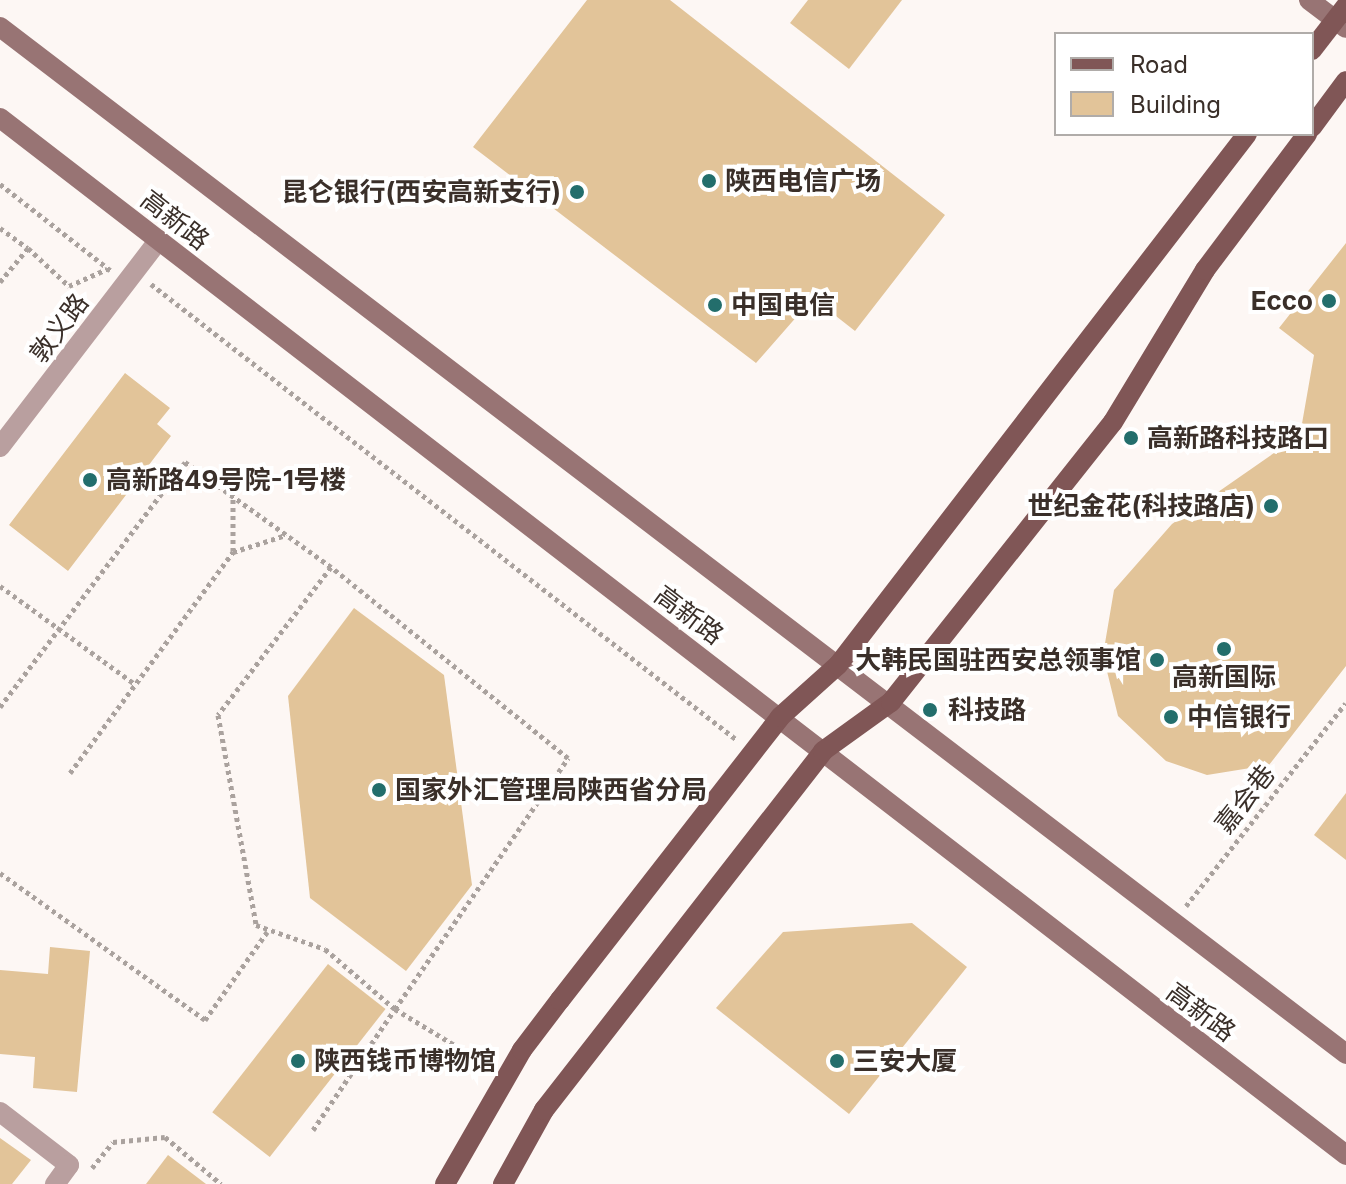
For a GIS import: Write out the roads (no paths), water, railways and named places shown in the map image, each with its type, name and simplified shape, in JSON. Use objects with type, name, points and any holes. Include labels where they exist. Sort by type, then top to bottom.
[{"type":"main road","points":[[1309,0],[1342,18],[1314,48]]},
{"type":"main road","name":"高新路","points":[[0,27],[838,665],[891,702],[1346,1054]]},
{"type":"main road","points":[[1314,124],[1346,81]]},
{"type":"main road","name":"高新路","points":[[0,118],[1346,1155]]},
{"type":"main road","points":[[445,1184],[522,1050],[752,751],[780,717],[838,665],[1245,136]]},
{"type":"main road","points":[[503,1184],[544,1110],[823,751],[891,702],[1113,422],[1205,270],[1306,136]]},
{"type":"street","name":"敦义路","points":[[0,447],[159,240]]},
{"type":"street","points":[[0,1112],[69,1165],[55,1184]]},
{"type":"place","name":"陕西电信广场","points":[[709,181]]},
{"type":"place","name":"昆仑银行(西安高新支行)","points":[[577,192]]},
{"type":"place","name":"Ecco","points":[[1329,301]]},
{"type":"place","name":"中国电信","points":[[715,305]]},
{"type":"place","name":"高新路科技路口","points":[[1131,438]]},
{"type":"place","name":"高新路49号院-1号楼","points":[[90,480]]},
{"type":"place","name":"世纪金花(科技路店)","points":[[1271,506]]},
{"type":"place","name":"高新国际","points":[[1224,649]]},
{"type":"place","name":"大韩民国驻西安总领事馆","points":[[1157,660]]},
{"type":"place","name":"科技路","points":[[930,710]]},
{"type":"place","name":"中信银行","points":[[1171,717]]},
{"type":"place","name":"国家外汇管理局陕西省分局","points":[[379,790]]},
{"type":"place","name":"陕西钱币博物馆","points":[[298,1061]]},
{"type":"place","name":"三安大厦","points":[[837,1061]]}]
